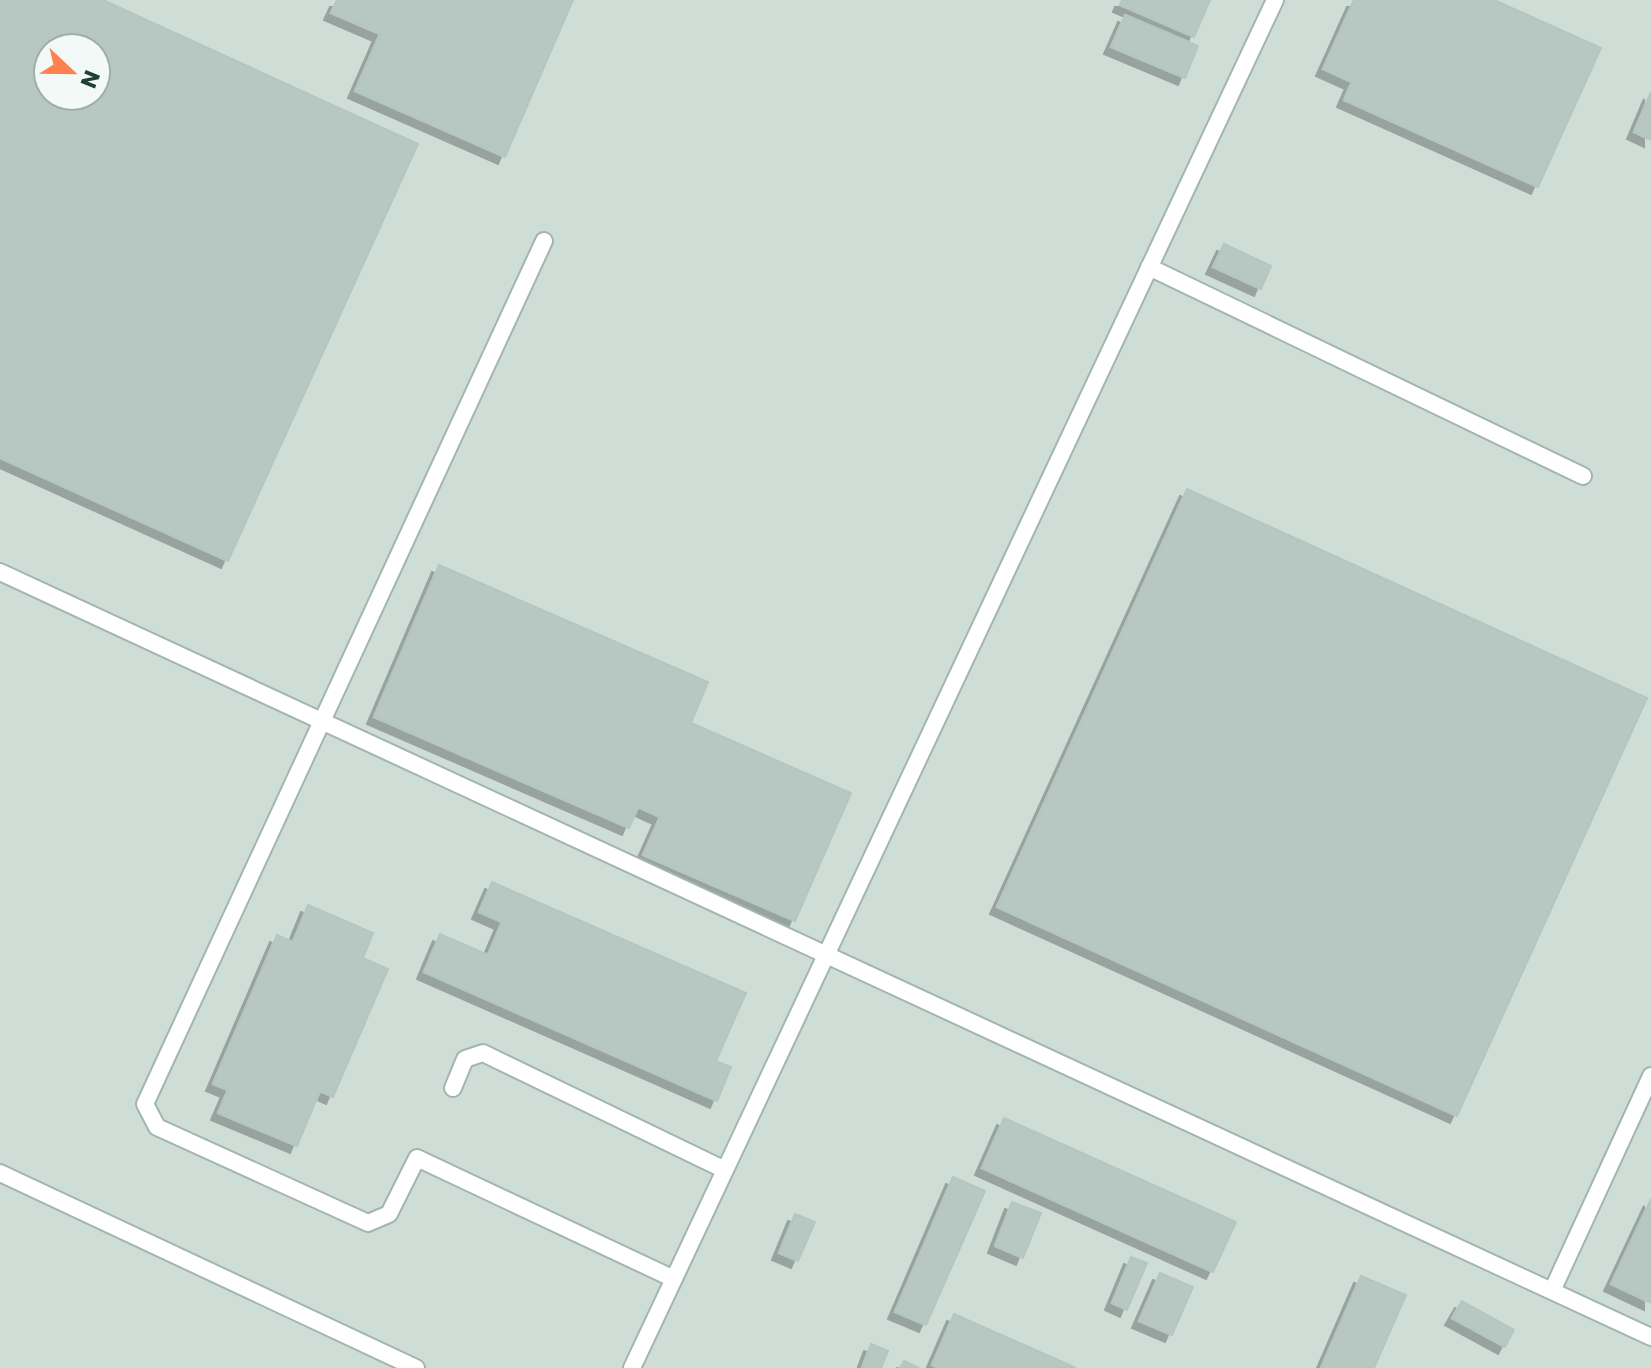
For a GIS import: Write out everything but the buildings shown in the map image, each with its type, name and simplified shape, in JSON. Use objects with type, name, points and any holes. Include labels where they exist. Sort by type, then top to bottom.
[{"type":"lane","points":[[632,1368],[1275,0]]},
{"type":"lane","points":[[544,241],[145,1104],[157,1127],[368,1223],[389,1214],[417,1158],[674,1279]]},
{"type":"lane","points":[[1149,267],[1583,476]]},
{"type":"lane","points":[[0,572],[1651,1337]]},
{"type":"lane","points":[[453,1088],[465,1059],[483,1053],[725,1170]]},
{"type":"lane","points":[[1552,1291],[1651,1076]]},
{"type":"lane","points":[[0,1173],[416,1368]]},
{"type":"shaded area","points":[[0,0],[1651,0],[1651,1368],[0,1368]]}]
